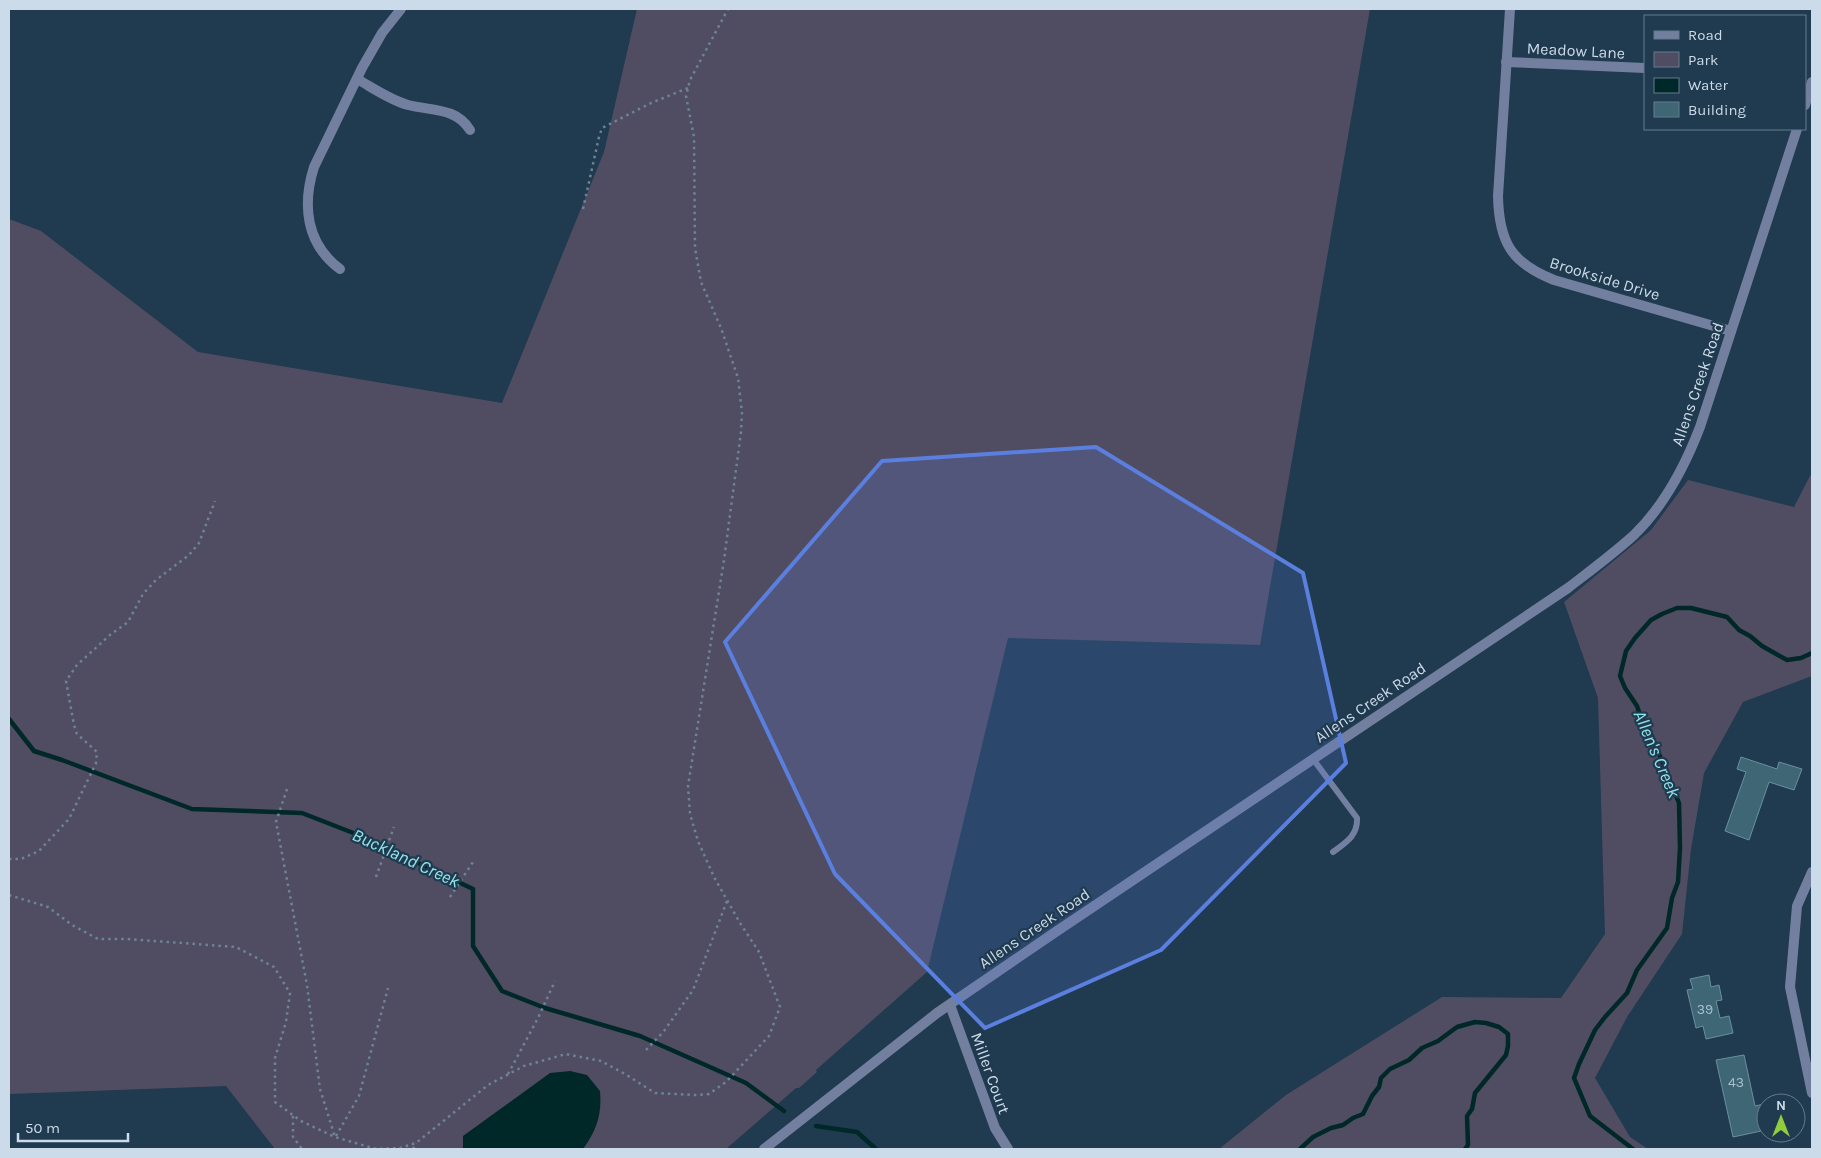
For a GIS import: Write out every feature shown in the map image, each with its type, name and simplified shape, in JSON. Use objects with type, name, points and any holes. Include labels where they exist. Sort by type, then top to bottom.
[{"type":"street","points":[[340,269],[328,260],[315,239],[310,226],[308,195],[314,167],[357,79],[382,34],[401,9]]},
{"type":"street","name":"Brookside Drive","points":[[1510,9],[1498,211],[1505,240],[1513,254],[1524,265],[1554,280],[1731,331]]},
{"type":"street","name":"Meadow Lane","points":[[1506,62],[1644,68]]},
{"type":"street","points":[[357,79],[389,97],[408,105],[446,112],[461,118],[470,130]]},
{"type":"street","points":[[1806,102],[1812,82]]},
{"type":"street","name":"Allens Creek Road","points":[[764,1149],[950,1005],[1057,930],[1568,588],[1635,533],[1655,510],[1688,457],[1700,427],[1797,130]]},
{"type":"street","points":[[1812,872],[1797,906],[1790,987],[1812,1093]]},
{"type":"street","name":"Miller Court","points":[[950,1005],[995,1128],[1008,1149]]},
{"type":"lane","points":[[1313,759],[1357,818],[1356,831],[1352,837],[1333,852]]},
{"type":"path","points":[[9,895],[48,907],[72,925],[98,939],[127,939],[236,947],[274,968],[290,993],[286,1022],[275,1058],[275,1102],[301,1121],[336,1137],[376,1149],[400,1148],[416,1143],[488,1085],[524,1066],[566,1054],[601,1061],[655,1093],[709,1094],[726,1082],[770,1036],[780,1007],[758,952],[714,877],[698,841],[690,814],[688,786],[724,560],[742,413],[738,378],[721,328],[701,282],[695,248],[694,137],[686,96],[690,80],[728,9]]},
{"type":"path","points":[[584,209],[602,128],[651,103],[688,88]]},
{"type":"path","points":[[9,859],[21,859],[39,851],[69,819],[96,764],[97,752],[77,734],[66,681],[77,665],[110,635],[128,622],[143,594],[156,580],[189,555],[199,542],[215,501]]},
{"type":"path","points":[[286,789],[276,822],[307,985],[320,1089],[336,1137]]},
{"type":"path","points":[[376,878],[394,826]]},
{"type":"path","points":[[450,897],[472,862]]},
{"type":"path","points":[[646,1050],[664,1031],[693,990],[727,901]]},
{"type":"path","points":[[508,1075],[555,981]]},
{"type":"path","points":[[336,1137],[359,1096],[388,988]]},
{"type":"path","points":[[293,1115],[293,1137],[302,1149]]},
{"type":"path","points":[[413,1149],[416,1143]]},
{"type":"highlighted area","points":[[1096,447],[1303,573],[1346,763],[1161,950],[985,1028],[835,874],[725,642],[882,461]]},
{"type":"green space","points":[[637,9],[1370,9],[1260,645],[1008,638],[927,972],[816,1070],[817,1072],[799,1088],[796,1088],[726,1149],[275,1149],[226,1086],[9,1094],[9,219],[41,231],[198,352],[502,403],[604,152]]},
{"type":"green space","points":[[1812,472],[1812,676],[1743,702],[1704,773],[1691,849],[1682,934],[1627,1017],[1595,1078],[1630,1137],[1648,1149],[1219,1149],[1286,1095],[1442,997],[1561,998],[1605,934],[1598,698],[1564,602],[1651,530],[1688,480],[1794,507]]},
{"type":"water","points":[[570,1071],[587,1075],[600,1091],[598,1122],[583,1149],[462,1149],[463,1136],[550,1073]]},
{"type":"building","points":[[1741,757],[1777,769],[1779,762],[1802,769],[1794,790],[1769,782],[1749,840],[1725,831],[1746,772],[1737,769]]},
{"type":"building","points":[[1709,975],[1711,987],[1719,985],[1722,1000],[1716,1001],[1720,1018],[1729,1016],[1733,1033],[1706,1039],[1703,1026],[1696,1028],[1687,990],[1693,989],[1690,979]]},
{"type":"building","points":[[1744,1055],[1756,1106],[1756,1132],[1733,1137],[1716,1060]]},
{"type":"waterway","name":"Allen's Creek","points":[[1633,1149],[1590,1116],[1574,1078],[1595,1030],[1627,993],[1637,970],[1667,928],[1672,898],[1678,882],[1680,848],[1679,803],[1648,727],[1641,718],[1637,706],[1625,688],[1620,676],[1626,651],[1651,620],[1677,608],[1691,608],[1727,617],[1739,630],[1787,660],[1801,658],[1812,653]]},
{"type":"waterway","name":"Buckland Creek","points":[[9,719],[34,751],[192,809],[302,813],[361,836],[473,889],[473,946],[502,991],[545,1008],[640,1036],[746,1083],[784,1111]]},
{"type":"waterway","name":"Allen's Creek","points":[[1300,1149],[1313,1137],[1331,1128],[1343,1125],[1363,1114],[1379,1087],[1381,1078],[1390,1069],[1409,1060],[1422,1048],[1438,1041],[1457,1027],[1475,1022],[1486,1023],[1499,1027],[1508,1034],[1508,1046],[1506,1055],[1475,1093],[1472,1109],[1467,1116],[1468,1145],[1465,1149]]},
{"type":"waterway","name":"Buckland Creek","points":[[816,1126],[857,1132],[876,1149]]}]
